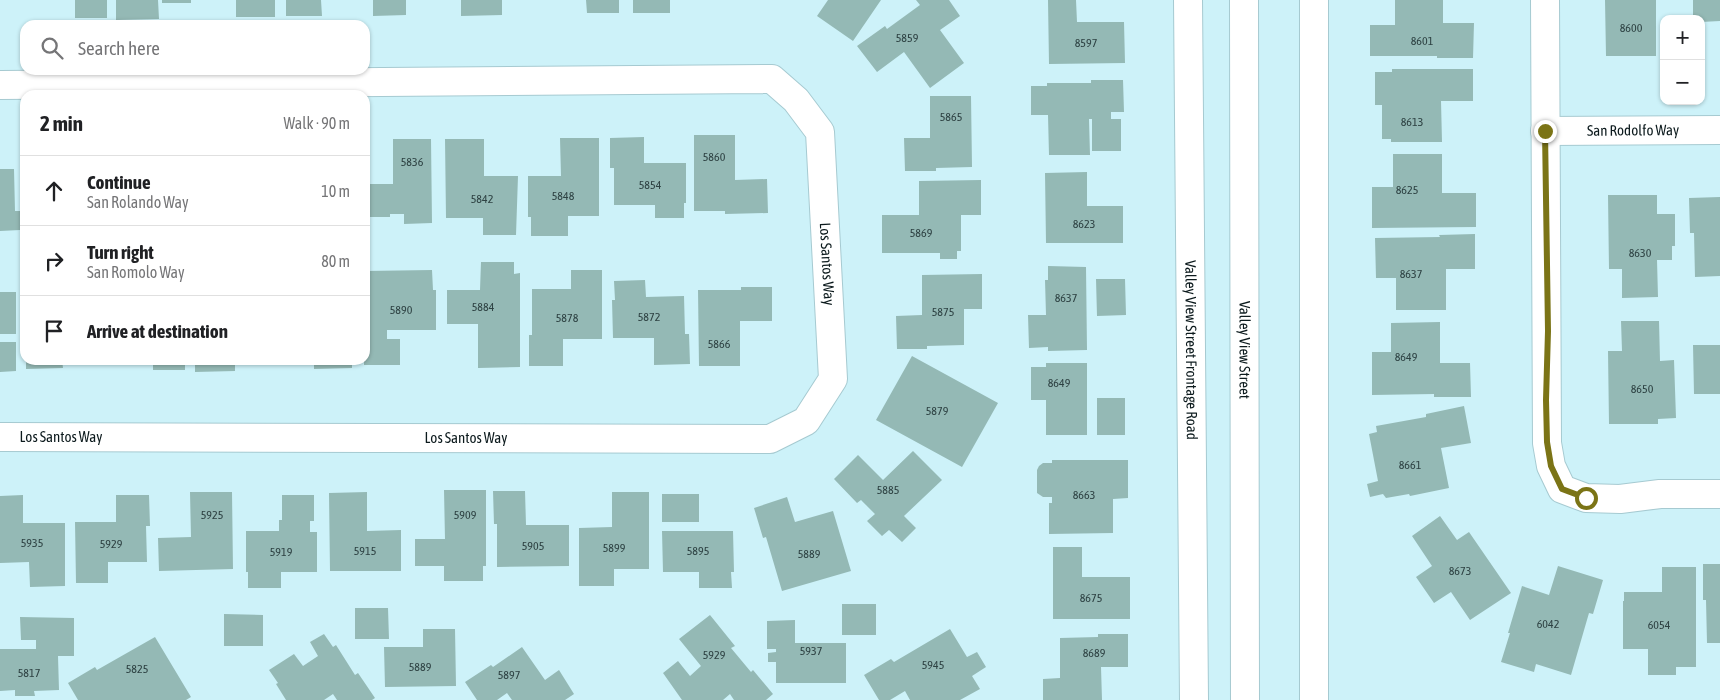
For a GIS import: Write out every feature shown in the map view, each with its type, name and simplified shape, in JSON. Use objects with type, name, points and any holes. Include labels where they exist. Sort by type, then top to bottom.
[{"type":"street","name":"Valley View Street Frontage Road","points":[[1188,0],[1194,700]]},
{"type":"street","name":"Valley View Street","points":[[1244,0],[1245,700]]},
{"type":"street","points":[[1314,0],[1314,700]]},
{"type":"street","points":[[1545,0],[1548,331],[1546,400],[1547,442],[1551,466],[1562,489],[1586,498],[1620,499],[1660,494],[1720,494]]},
{"type":"street","name":"Los Santos Way","points":[[0,85],[772,79],[796,100],[820,132],[833,379],[806,421],[770,439],[0,437]]},
{"type":"street","name":"San Rodolfo Way","points":[[1545,131],[1720,130]]},
{"type":"building","points":[[75,0],[107,0],[107,18],[75,18]]},
{"type":"building","points":[[116,0],[158,0],[159,19],[116,20]]},
{"type":"building","points":[[162,0],[191,0],[191,3],[162,3]]},
{"type":"building","points":[[236,0],[275,0],[275,17],[236,17]]},
{"type":"building","points":[[286,0],[321,0],[322,16],[286,16]]},
{"type":"building","points":[[373,0],[406,0],[406,15],[373,16]]},
{"type":"building","points":[[461,0],[502,0],[502,15],[461,16]]},
{"type":"building","points":[[586,0],[619,0],[619,13],[587,13]]},
{"type":"building","points":[[633,0],[670,0],[670,13],[633,13]]},
{"type":"building","points":[[828,0],[881,0],[853,41],[817,16]]},
{"type":"building","points":[[916,0],[949,0],[960,16],[940,30],[964,63],[930,88],[904,52],[877,72],[857,46],[885,26],[887,29],[920,5]]},
{"type":"building","points":[[1048,0],[1076,0],[1077,22],[1124,22],[1125,63],[1049,64]]},
{"type":"building","points":[[1395,0],[1443,0],[1443,23],[1474,23],[1473,58],[1370,56],[1370,25],[1395,25]]},
{"type":"building","points":[[1605,0],[1656,0],[1656,56],[1606,56]]},
{"type":"building","points":[[1693,0],[1720,0],[1720,21],[1705,22],[1705,15],[1693,15]]},
{"type":"building","points":[[1392,69],[1473,69],[1473,101],[1441,101],[1442,142],[1391,142],[1391,139],[1382,139],[1382,105],[1375,105],[1375,72],[1392,72]]},
{"type":"building","points":[[1091,80],[1123,80],[1124,112],[1111,112],[1111,119],[1121,119],[1121,151],[1092,151],[1092,119],[1089,119],[1090,155],[1049,155],[1048,115],[1031,115],[1031,86],[1047,86],[1047,83],[1091,83]]},
{"type":"building","points":[[930,96],[971,96],[972,167],[936,168],[936,171],[905,171],[904,138],[930,138]]},
{"type":"building","points":[[694,135],[735,135],[735,180],[767,179],[768,213],[725,214],[725,211],[694,211]]},
{"type":"building","points":[[644,137],[644,163],[686,163],[684,218],[655,218],[655,205],[614,205],[614,168],[610,168],[610,138]]},
{"type":"building","points":[[560,138],[599,138],[599,216],[568,216],[568,236],[531,236],[531,217],[528,217],[528,176],[561,176]]},
{"type":"building","points":[[393,139],[431,139],[432,223],[404,224],[404,214],[390,214],[390,217],[370,217],[370,184],[393,184]]},
{"type":"building","points":[[445,139],[484,139],[484,176],[518,176],[516,235],[483,235],[483,218],[446,218]]},
{"type":"building","points":[[1393,154],[1442,154],[1442,193],[1476,193],[1476,227],[1372,228],[1372,187],[1393,187]]},
{"type":"building","points":[[0,169],[14,169],[15,211],[20,211],[20,230],[0,231]]},
{"type":"building","points":[[1087,172],[1087,206],[1123,206],[1123,243],[1046,243],[1045,173]]},
{"type":"building","points":[[981,180],[981,215],[961,215],[961,251],[957,251],[957,259],[940,259],[940,253],[882,253],[882,215],[919,215],[919,181]]},
{"type":"building","points":[[1608,195],[1657,195],[1657,214],[1675,214],[1675,246],[1672,246],[1672,260],[1657,260],[1658,297],[1622,298],[1622,269],[1609,269]]},
{"type":"building","points":[[1720,197],[1720,276],[1695,277],[1694,233],[1690,233],[1689,198]]},
{"type":"building","points":[[1475,234],[1475,269],[1446,269],[1446,310],[1396,310],[1396,278],[1376,278],[1375,238],[1440,237],[1439,235]]},
{"type":"building","points":[[481,262],[514,262],[514,274],[520,273],[520,367],[478,368],[478,324],[447,324],[447,290],[480,290]]},
{"type":"building","points":[[1048,266],[1086,267],[1087,350],[1048,351],[1048,347],[1029,348],[1028,315],[1046,315],[1045,280],[1048,280]]},
{"type":"building","points":[[432,270],[433,290],[436,290],[436,330],[387,330],[387,339],[400,339],[400,365],[370,365],[370,271]]},
{"type":"building","points":[[571,270],[602,270],[602,339],[563,339],[563,366],[529,366],[529,335],[532,335],[532,289],[571,289]]},
{"type":"building","points":[[982,274],[982,309],[964,309],[964,345],[927,346],[927,349],[897,349],[896,316],[922,315],[922,275]]},
{"type":"building","points":[[1096,279],[1125,279],[1126,315],[1097,316]]},
{"type":"building","points":[[645,280],[646,297],[684,296],[685,334],[689,334],[690,364],[654,365],[654,338],[613,338],[612,300],[615,300],[614,281]]},
{"type":"building","points":[[741,287],[772,287],[772,321],[740,321],[740,366],[699,366],[698,290],[741,290]]},
{"type":"building","points":[[0,292],[16,292],[16,334],[0,334]]},
{"type":"building","points":[[1621,321],[1659,321],[1660,361],[1674,360],[1676,418],[1658,419],[1658,424],[1609,424],[1608,351],[1622,351]]},
{"type":"building","points":[[1440,322],[1440,363],[1470,363],[1471,397],[1434,397],[1434,394],[1372,395],[1372,352],[1391,352],[1391,323]]},
{"type":"building","points":[[0,342],[16,342],[16,371],[0,372]]},
{"type":"building","points":[[1693,345],[1720,345],[1720,394],[1694,394]]},
{"type":"building","points":[[912,356],[998,403],[962,467],[876,420]]},
{"type":"building","points":[[1046,363],[1087,363],[1087,435],[1046,435],[1046,400],[1031,400],[1031,367],[1046,367]]},
{"type":"building","points":[[26,365],[63,365],[63,368],[26,369]]},
{"type":"building","points":[[153,365],[185,365],[185,370],[153,370]]},
{"type":"building","points":[[195,365],[235,365],[235,371],[195,372]]},
{"type":"building","points":[[314,365],[352,365],[352,368],[314,369]]},
{"type":"building","points":[[1097,398],[1125,398],[1125,435],[1097,435]]},
{"type":"building","points":[[1464,406],[1471,443],[1441,448],[1449,488],[1410,496],[1409,494],[1386,498],[1383,494],[1370,497],[1367,484],[1378,481],[1369,434],[1377,432],[1376,426],[1426,417],[1426,414]]},
{"type":"building","points":[[913,451],[942,480],[904,516],[916,528],[902,542],[889,530],[882,536],[867,521],[875,514],[861,500],[857,503],[834,479],[858,455],[883,480]]},
{"type":"building","points":[[1052,460],[1128,460],[1128,498],[1113,499],[1113,533],[1049,534],[1049,503],[1052,503],[1052,497],[1043,497],[1037,493],[1037,470],[1043,463],[1052,463]]},
{"type":"building","points":[[444,490],[486,490],[486,566],[483,566],[483,581],[444,581],[444,566],[415,566],[415,539],[445,539]]},
{"type":"building","points":[[493,491],[525,491],[526,525],[569,525],[569,566],[497,567],[497,524],[494,524]]},
{"type":"building","points":[[190,492],[232,492],[233,569],[159,571],[158,538],[191,537]]},
{"type":"building","points":[[367,492],[367,531],[401,530],[401,571],[330,571],[329,493]]},
{"type":"building","points":[[612,492],[649,492],[649,569],[614,569],[614,586],[579,586],[579,528],[612,527]]},
{"type":"building","points":[[662,494],[699,494],[699,522],[662,522]]},
{"type":"building","points":[[23,495],[23,523],[65,523],[65,586],[30,587],[29,562],[0,563],[0,496]]},
{"type":"building","points":[[116,495],[149,495],[150,526],[146,526],[147,562],[108,562],[108,583],[76,583],[75,522],[116,522]]},
{"type":"building","points":[[282,495],[314,495],[314,521],[310,521],[310,532],[317,532],[317,572],[281,572],[281,588],[248,588],[246,531],[279,531],[279,520],[282,520]]},
{"type":"building","points":[[787,497],[795,522],[833,511],[851,571],[782,591],[766,537],[763,538],[754,508]]},
{"type":"building","points":[[1440,516],[1457,540],[1469,532],[1511,593],[1470,620],[1451,592],[1434,603],[1416,577],[1432,566],[1412,536]]},
{"type":"building","points":[[662,531],[733,531],[734,572],[731,572],[732,588],[699,588],[699,572],[663,572]]},
{"type":"building","points":[[1053,547],[1082,547],[1082,577],[1130,577],[1130,619],[1053,619]]},
{"type":"building","points":[[1703,564],[1720,564],[1720,643],[1707,643],[1706,600],[1703,600]]},
{"type":"building","points":[[1558,566],[1603,580],[1593,614],[1589,613],[1571,675],[1536,664],[1534,672],[1501,662],[1522,586],[1549,595]]},
{"type":"building","points":[[1662,567],[1696,567],[1696,667],[1676,667],[1676,675],[1648,675],[1648,649],[1623,649],[1624,592],[1662,592]]},
{"type":"building","points":[[842,604],[876,604],[876,635],[842,635]]},
{"type":"building","points":[[355,608],[388,608],[389,639],[355,639]]},
{"type":"building","points":[[224,614],[263,615],[263,646],[224,646]]},
{"type":"building","points":[[710,615],[735,646],[731,648],[773,694],[766,700],[734,700],[730,694],[723,700],[682,700],[663,673],[678,661],[690,676],[701,666],[679,639]]},
{"type":"building","points":[[20,617],[74,618],[74,656],[58,656],[59,690],[34,691],[35,696],[15,696],[15,690],[0,691],[0,649],[36,649],[36,640],[21,640]]},
{"type":"building","points":[[795,620],[795,643],[846,643],[846,683],[776,683],[776,662],[768,662],[768,653],[776,652],[776,649],[767,649],[767,621]]},
{"type":"building","points":[[423,629],[455,629],[456,686],[385,687],[384,647],[423,647]]},
{"type":"building","points":[[950,629],[967,657],[977,652],[986,667],[972,676],[980,689],[960,700],[910,700],[905,691],[890,700],[879,700],[864,675],[891,659],[894,662]]},
{"type":"building","points":[[324,634],[333,647],[336,645],[355,675],[358,673],[375,698],[372,700],[337,700],[333,694],[324,700],[286,700],[269,670],[294,654],[303,666],[318,656],[310,642]]},
{"type":"building","points":[[1098,634],[1128,634],[1128,667],[1101,667],[1102,700],[1043,700],[1043,679],[1060,678],[1060,638],[1098,637]]},
{"type":"building","points":[[155,637],[191,697],[186,700],[78,700],[68,683],[95,667],[97,670]]},
{"type":"building","points":[[522,647],[545,680],[559,670],[574,694],[565,700],[512,700],[507,693],[497,700],[477,700],[465,682],[491,665],[493,667]]},
{"type":"route","points":[[1545,131],[1548,331],[1547,442],[1551,466],[1562,489],[1586,498]]}]
